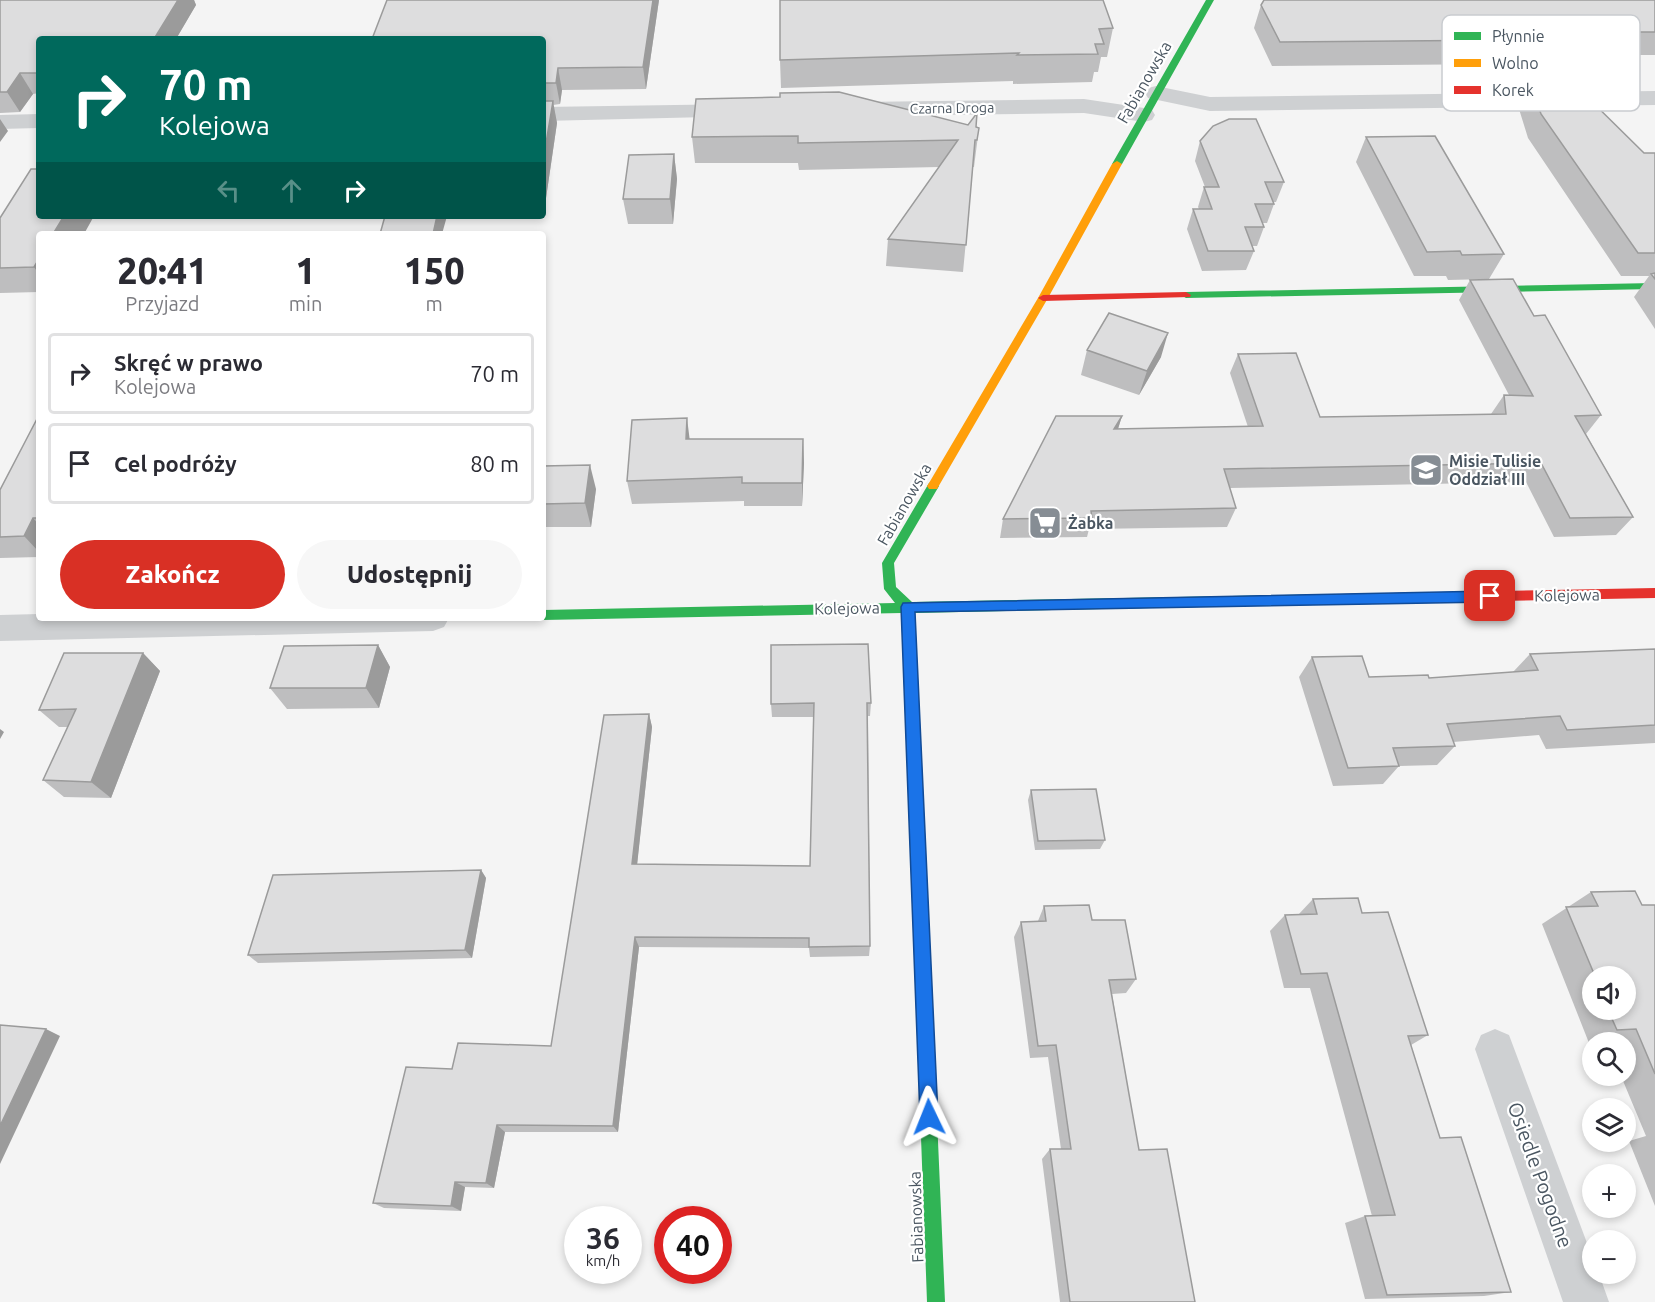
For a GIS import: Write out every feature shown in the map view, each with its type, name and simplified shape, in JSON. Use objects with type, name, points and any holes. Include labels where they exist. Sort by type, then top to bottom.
[{"type":"street","name":"Fabianowska","points":[[936,1302],[908,607],[890,589],[888,563],[1043,298],[1210,0]]},
{"type":"street","points":[[1156,93],[1210,104],[1442,101]]},
{"type":"street","points":[[1640,99],[1655,99]]},
{"type":"street","name":"Czarna Droga","points":[[835,109],[1084,106],[1144,115]]},
{"type":"street","points":[[546,114],[764,110]]},
{"type":"street","points":[[0,122],[36,121]]},
{"type":"street","points":[[1043,298],[1655,286]]},
{"type":"street","name":"Kolejowa","points":[[546,615],[1655,593]]},
{"type":"street","points":[[0,628],[303,621]]},
{"type":"street","name":"Osiedle Pogodne","points":[[1495,1048],[1586,1302]]},
{"type":"building","points":[[0,0],[178,0],[156,36],[36,36],[36,73],[20,73],[7,92],[0,92]]},
{"type":"building","points":[[387,0],[653,0],[643,67],[558,68],[556,83],[546,83],[546,36],[373,36]]},
{"type":"building","points":[[780,0],[1103,0],[1113,28],[1099,29],[1104,44],[1095,44],[1098,54],[1017,55],[1019,53],[780,60]]},
{"type":"building","points":[[1264,0],[1655,0],[1655,32],[1640,32],[1640,15],[1442,15],[1442,41],[1280,42],[1261,5]]},
{"type":"building","points":[[839,92],[968,125],[977,113],[976,127],[979,128],[977,140],[975,140],[966,245],[888,239],[958,140],[798,143],[798,136],[692,137],[696,99],[780,97],[780,93]]},
{"type":"building","points":[[546,101],[553,101],[546,143]]},
{"type":"building","points":[[1540,111],[1601,111],[1644,153],[1655,153],[1655,253],[1638,253]]},
{"type":"building","points":[[1229,119],[1256,119],[1284,182],[1265,182],[1274,204],[1255,204],[1264,227],[1245,227],[1254,251],[1208,251],[1193,209],[1212,209],[1204,187],[1219,187],[1200,141],[1213,126]]},
{"type":"building","points":[[1435,136],[1504,254],[1462,255],[1460,251],[1427,252],[1366,137]]},
{"type":"building","points":[[674,154],[670,199],[623,199],[629,155]]},
{"type":"building","points":[[31,169],[36,169],[36,219],[62,219],[55,231],[36,231],[36,264],[34,267],[0,268],[0,218]]},
{"type":"building","points":[[384,219],[436,219],[434,231],[381,231]]},
{"type":"building","points":[[1513,279],[1534,316],[1545,315],[1601,415],[1575,416],[1633,517],[1570,518],[1541,463],[1224,469],[1236,508],[1091,511],[1092,518],[1003,519],[1056,416],[1122,416],[1114,429],[1263,426],[1238,354],[1296,353],[1320,417],[1506,414],[1504,395],[1533,396],[1470,280]]},
{"type":"building","points":[[1109,313],[1168,333],[1147,371],[1087,350]]},
{"type":"building","points":[[687,418],[686,439],[803,439],[802,483],[742,483],[742,477],[627,481],[632,420]]},
{"type":"building","points":[[36,421],[36,518],[33,518],[24,536],[0,537],[0,490]]},
{"type":"building","points":[[590,465],[585,503],[546,504],[546,466]]},
{"type":"building","points":[[868,644],[871,703],[867,703],[870,946],[809,947],[809,938],[635,937],[613,1126],[497,1125],[486,1183],[455,1182],[451,1206],[373,1203],[406,1067],[452,1069],[458,1043],[551,1046],[604,715],[649,714],[632,864],[810,866],[814,703],[771,704],[771,645]]},
{"type":"building","points":[[378,645],[366,688],[270,688],[284,646]]},
{"type":"building","points":[[1655,649],[1655,725],[1567,730],[1560,716],[1447,724],[1455,746],[1393,748],[1399,766],[1348,768],[1312,657],[1362,656],[1369,677],[1428,675],[1429,678],[1538,670],[1530,654]]},
{"type":"building","points":[[64,653],[143,653],[91,782],[43,780],[76,709],[39,710]]},
{"type":"building","points":[[1096,789],[1105,840],[1038,841],[1031,790]]},
{"type":"building","points":[[481,870],[465,950],[248,955],[273,875]]},
{"type":"building","points":[[1635,891],[1642,905],[1655,905],[1655,1074],[1636,1029],[1617,1030],[1612,1020],[1636,1020],[1636,966],[1591,966],[1566,907],[1598,906],[1591,892]]},
{"type":"building","points":[[1358,898],[1362,913],[1388,912],[1428,1035],[1408,1036],[1440,1138],[1461,1137],[1511,1292],[1387,1295],[1365,1216],[1395,1215],[1327,973],[1301,974],[1285,915],[1317,914],[1313,899]]},
{"type":"building","points":[[1089,905],[1092,920],[1125,920],[1136,979],[1109,980],[1139,1150],[1167,1149],[1195,1302],[1070,1302],[1050,1149],[1071,1149],[1056,1045],[1038,1046],[1021,922],[1046,921],[1044,906]]},
{"type":"building","points":[[0,1025],[46,1029],[0,1126]]},
{"type":"traffic: fast","points":[[1117,164],[1210,0]]},
{"type":"traffic: fast","points":[[1186,295],[1655,286]]},
{"type":"traffic: fast","points":[[933,486],[888,563],[890,589],[908,607],[936,1302]]},
{"type":"traffic: fast","points":[[546,615],[1341,599]]},
{"type":"traffic: slow","points":[[933,486],[1043,298],[1117,164]]},
{"type":"traffic: jam","points":[[1043,298],[1186,295]]},
{"type":"traffic: jam","points":[[1341,599],[1655,593]]},
{"type":"place","name":"Misie Tulisie Oddział III","points":[[1426,470]]},
{"type":"place","name":"Żabka","points":[[1045,523]]},
{"type":"route","points":[[929,1117],[908,607],[1490,596]]}]
